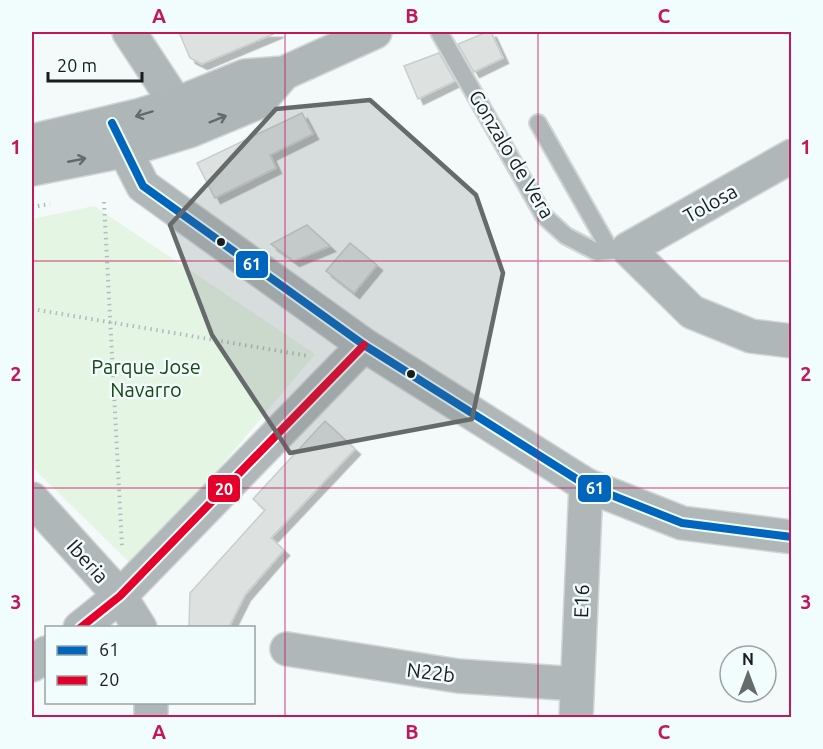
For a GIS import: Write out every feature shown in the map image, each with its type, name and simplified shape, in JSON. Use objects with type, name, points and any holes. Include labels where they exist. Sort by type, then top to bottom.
[{"type":"main road","points":[[32,169],[118,137],[182,117],[245,76],[284,73],[375,32]]},
{"type":"main road","points":[[32,141],[118,137]]},
{"type":"street","points":[[129,32],[182,117]]},
{"type":"street","points":[[118,137],[143,186],[364,345],[586,484],[682,523],[792,537]]},
{"type":"street","name":"Tolosa","points":[[619,250],[792,156]]},
{"type":"street","points":[[619,250],[692,312],[751,336],[792,341]]},
{"type":"street","points":[[81,626],[120,596],[364,345]]},
{"type":"street","name":"E16","points":[[576,717],[586,484]]},
{"type":"street","name":"Iberia","points":[[32,499],[120,596],[139,626]]},
{"type":"street","name":"N22b","points":[[286,649],[458,676],[577,684]]},
{"type":"street","points":[[32,665],[45,654]]},
{"type":"lane","name":"Gonzalo de Vera","points":[[439,32],[544,216],[566,236],[597,252],[619,250]]},
{"type":"lane","points":[[538,123],[619,250]]},
{"type":"path","points":[[104,202],[122,547]]},
{"type":"path","points":[[32,207],[50,204]]},
{"type":"path","points":[[32,309],[312,357]]},
{"type":"highlighted area","points":[[370,100],[476,195],[503,273],[472,419],[290,453],[212,335],[170,225],[276,109]]},
{"type":"green space","name":"Parque Jose Navarro","points":[[94,206],[315,354],[135,568],[32,467],[32,219]]},
{"type":"building","points":[[179,32],[278,32],[202,64],[190,58]]},
{"type":"building","points":[[491,32],[503,58],[474,72],[458,44]]},
{"type":"building","points":[[439,53],[455,81],[418,99],[404,66]]},
{"type":"building","points":[[302,113],[313,134],[270,155],[276,168],[215,198],[197,163]]},
{"type":"building","points":[[307,225],[330,246],[294,261],[271,244]]},
{"type":"building","points":[[350,243],[377,265],[354,293],[326,271]]},
{"type":"building","points":[[325,421],[355,449],[271,538],[284,550],[245,595],[230,626],[189,626],[190,593],[265,510],[253,499]]},
{"type":"transit line","name":"61","points":[[112,123],[143,186],[364,345],[586,485],[682,523],[792,537]]},
{"type":"transit line","name":"20","points":[[82,626],[120,596],[364,345]]}]
